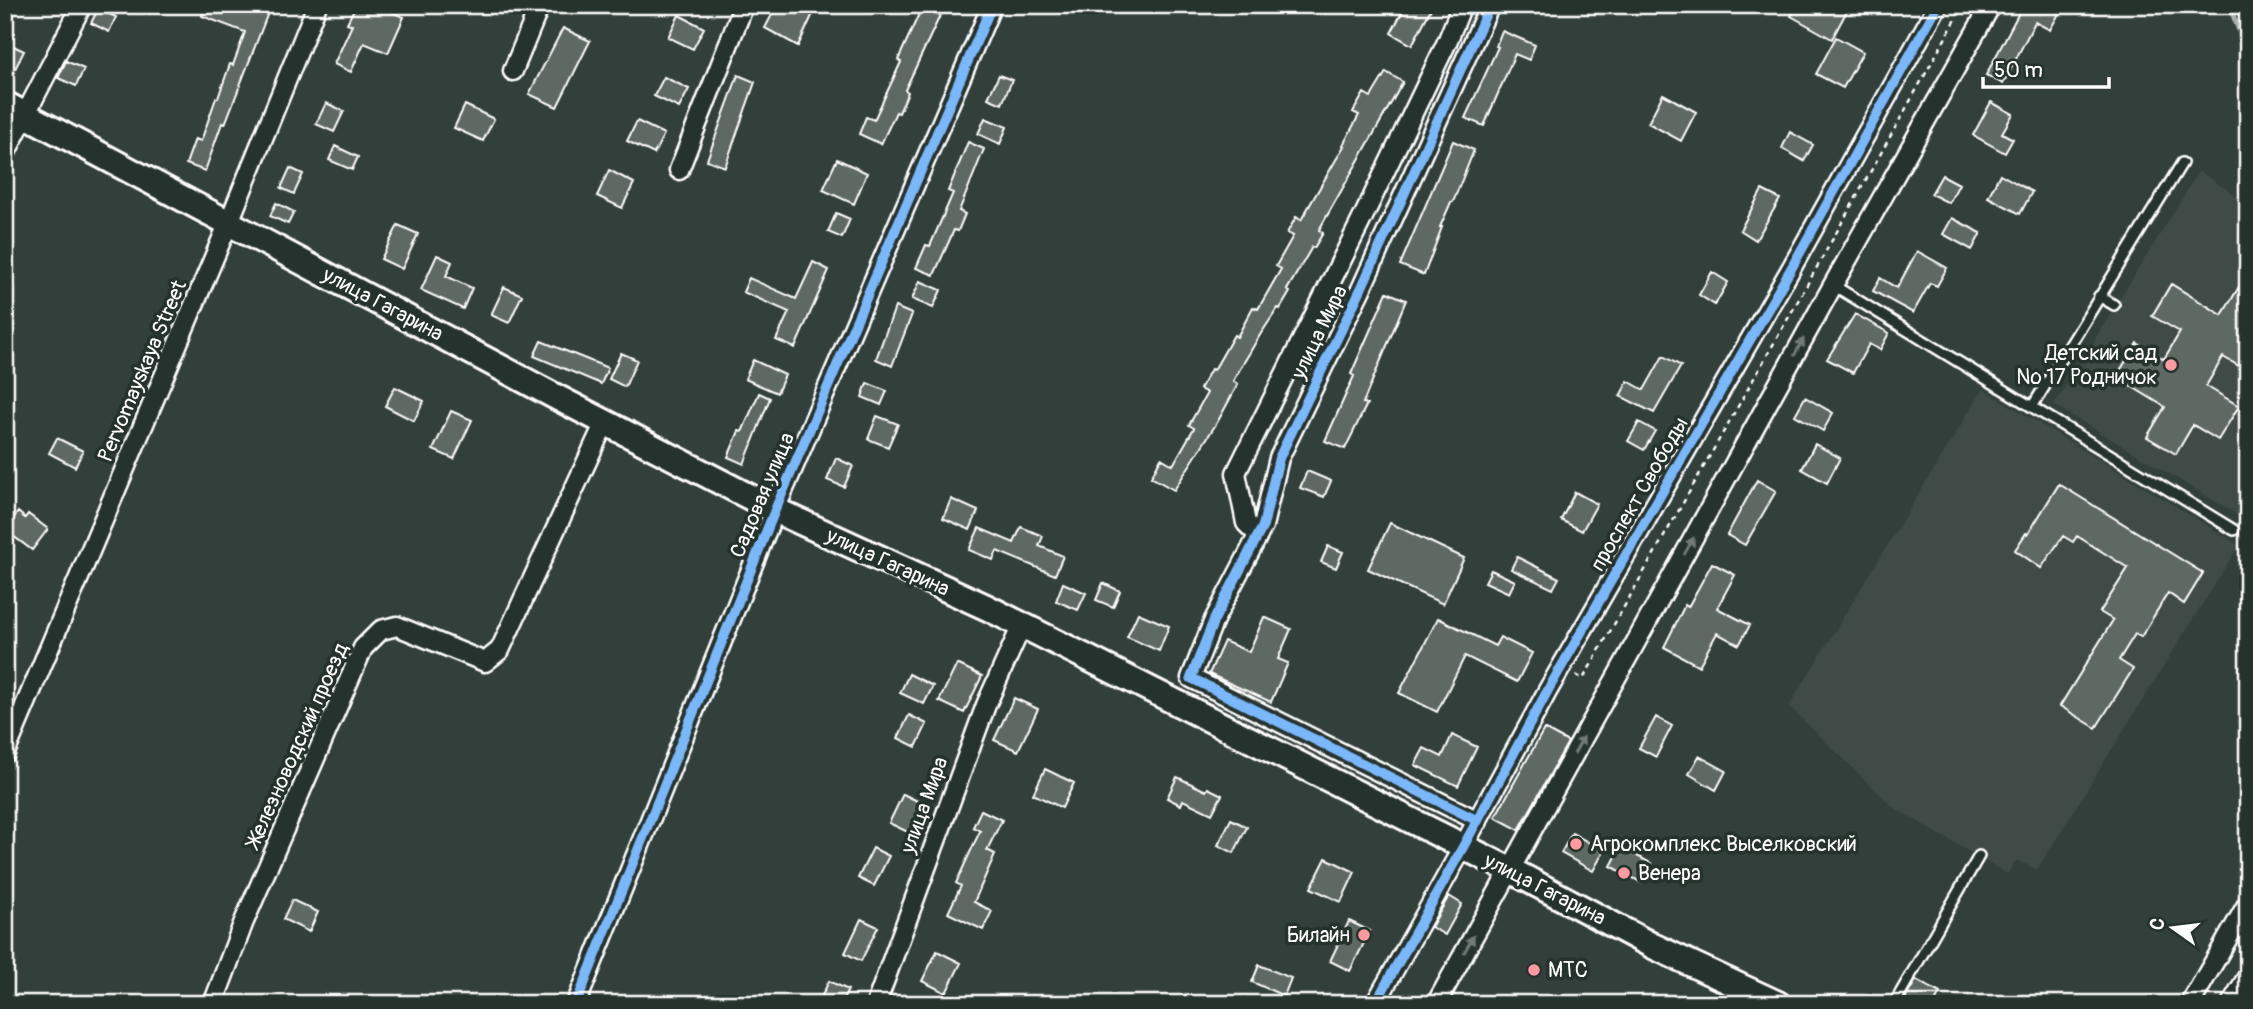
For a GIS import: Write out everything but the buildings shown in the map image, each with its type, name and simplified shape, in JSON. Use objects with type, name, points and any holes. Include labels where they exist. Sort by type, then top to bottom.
[{"type":"main road","name":"улица Гагарина","points":[[16,110],[775,510],[1022,625],[1510,870],[1653,946],[1778,1004]]},
{"type":"street","points":[[5,153],[16,110],[82,5]]},
{"type":"street","name":"Pervomayskaya Street","points":[[5,753],[229,222],[317,5]]},
{"type":"street","points":[[513,71],[540,5]]},
{"type":"street","points":[[679,170],[744,5]]},
{"type":"street","name":"Садовая улица","points":[[576,1004],[775,510],[992,5]]},
{"type":"street","name":"улица Мира","points":[[1258,535],[1246,523],[1236,473],[1387,167],[1462,5]]},
{"type":"street","name":"улица Мира","points":[[1478,821],[1191,678],[1214,620],[1263,526],[1279,458],[1361,289],[1490,5]]},
{"type":"street","name":"проспект Свободы","points":[[1375,1004],[1561,667],[1792,267],[1938,5]]},
{"type":"street","points":[[1436,1004],[1833,285],[1991,5]]},
{"type":"street","name":"Железноводский проезд","points":[[213,1004],[243,924],[363,648],[381,630],[397,626],[485,662],[500,650],[605,422]]},
{"type":"street","name":"улица Мира","points":[[876,1004],[985,705],[1022,625]]},
{"type":"street","points":[[2190,1004],[2248,903]]},
{"type":"street","points":[[2231,1004],[2248,976]]},
{"type":"lane","points":[[2032,407],[2182,163]]},
{"type":"lane","points":[[1833,285],[2234,530]]},
{"type":"lane","points":[[2099,296],[2114,305]]},
{"type":"lane","points":[[1894,1004],[1979,856]]},
{"type":"path","points":[[1561,667],[1583,679],[1964,5]]},
{"type":"shaded area","points":[[2199,171],[2248,204],[2248,521],[2054,405]]},
{"type":"shaded area","points":[[1983,389],[2239,545],[2037,870],[2017,860],[2007,874],[1893,807],[1789,706]]},
{"type":"waterway","points":[[2229,5],[2248,53]]},
{"type":"cycle path","points":[[576,1004],[775,510],[992,5]]},
{"type":"cycle path","points":[[1478,821],[1191,678],[1214,620],[1263,526],[1279,458],[1361,289],[1490,5]]},
{"type":"cycle path","points":[[1375,1004],[1548,690],[1792,267],[1938,5]]},
{"type":"place","name":"Детский сад № 17 Родничок","points":[[2171,365]]},
{"type":"place","name":"Агрокомплекс Выселковский","points":[[1576,844]]},
{"type":"place","name":"Венера","points":[[1624,873]]},
{"type":"place","name":"Билайн","points":[[1364,935]]},
{"type":"place","name":"МТС","points":[[1534,970]]}]
